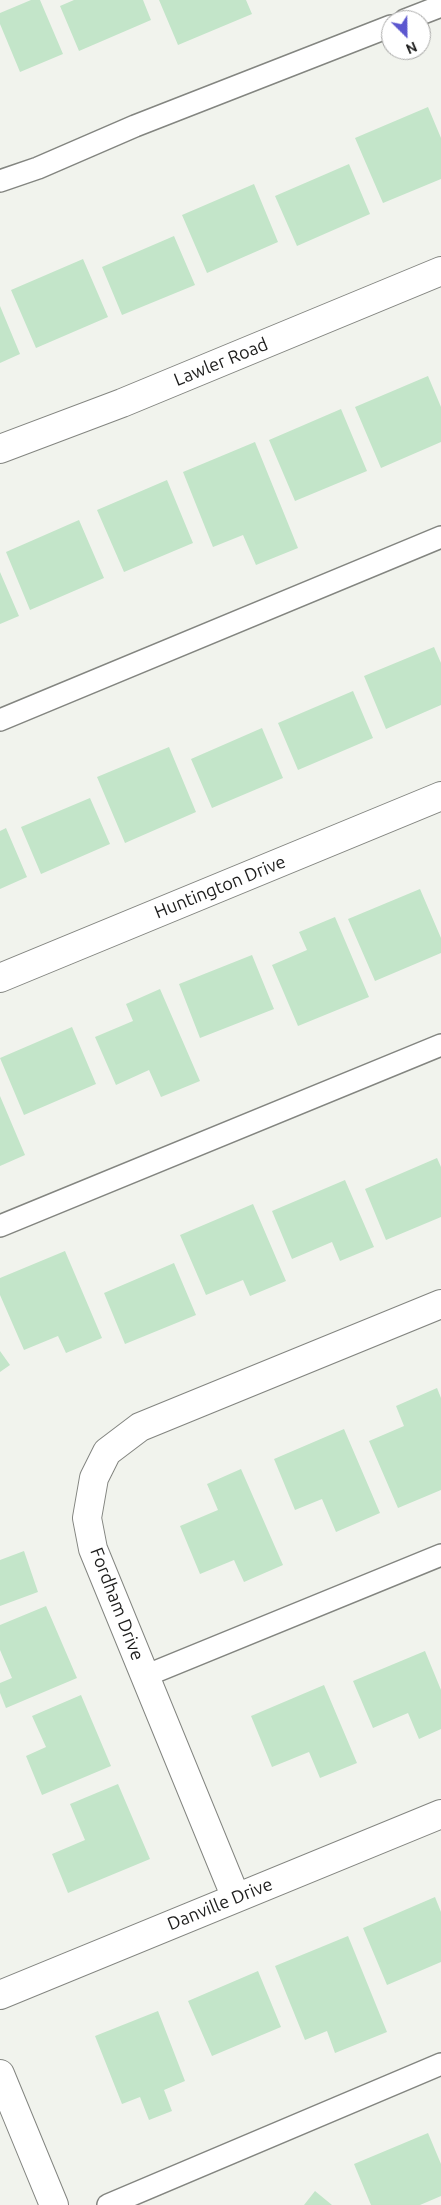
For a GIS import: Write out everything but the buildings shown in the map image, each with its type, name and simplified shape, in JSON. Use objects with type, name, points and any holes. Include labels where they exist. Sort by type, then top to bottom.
[{"type":"street","name":"Lawler Road","points":[[0,449],[122,403],[441,271]]},
{"type":"street","name":"Huntington Drive","points":[[0,978],[441,796]]},
{"type":"street","name":"Fordham Drive","points":[[236,1898],[93,1549],[87,1518],[94,1478],[106,1452],[140,1427],[441,1304]]},
{"type":"street","name":"Danville Drive","points":[[0,1995],[441,1814]]},
{"type":"street","points":[[0,2074],[54,2205]]},
{"type":"lane","points":[[0,181],[38,168],[136,126],[381,30]]},
{"type":"lane","points":[[0,720],[441,537]]},
{"type":"lane","points":[[0,1226],[441,1045]]},
{"type":"lane","points":[[145,1676],[441,1555]]},
{"type":"lane","points":[[108,2205],[441,2064]]}]
